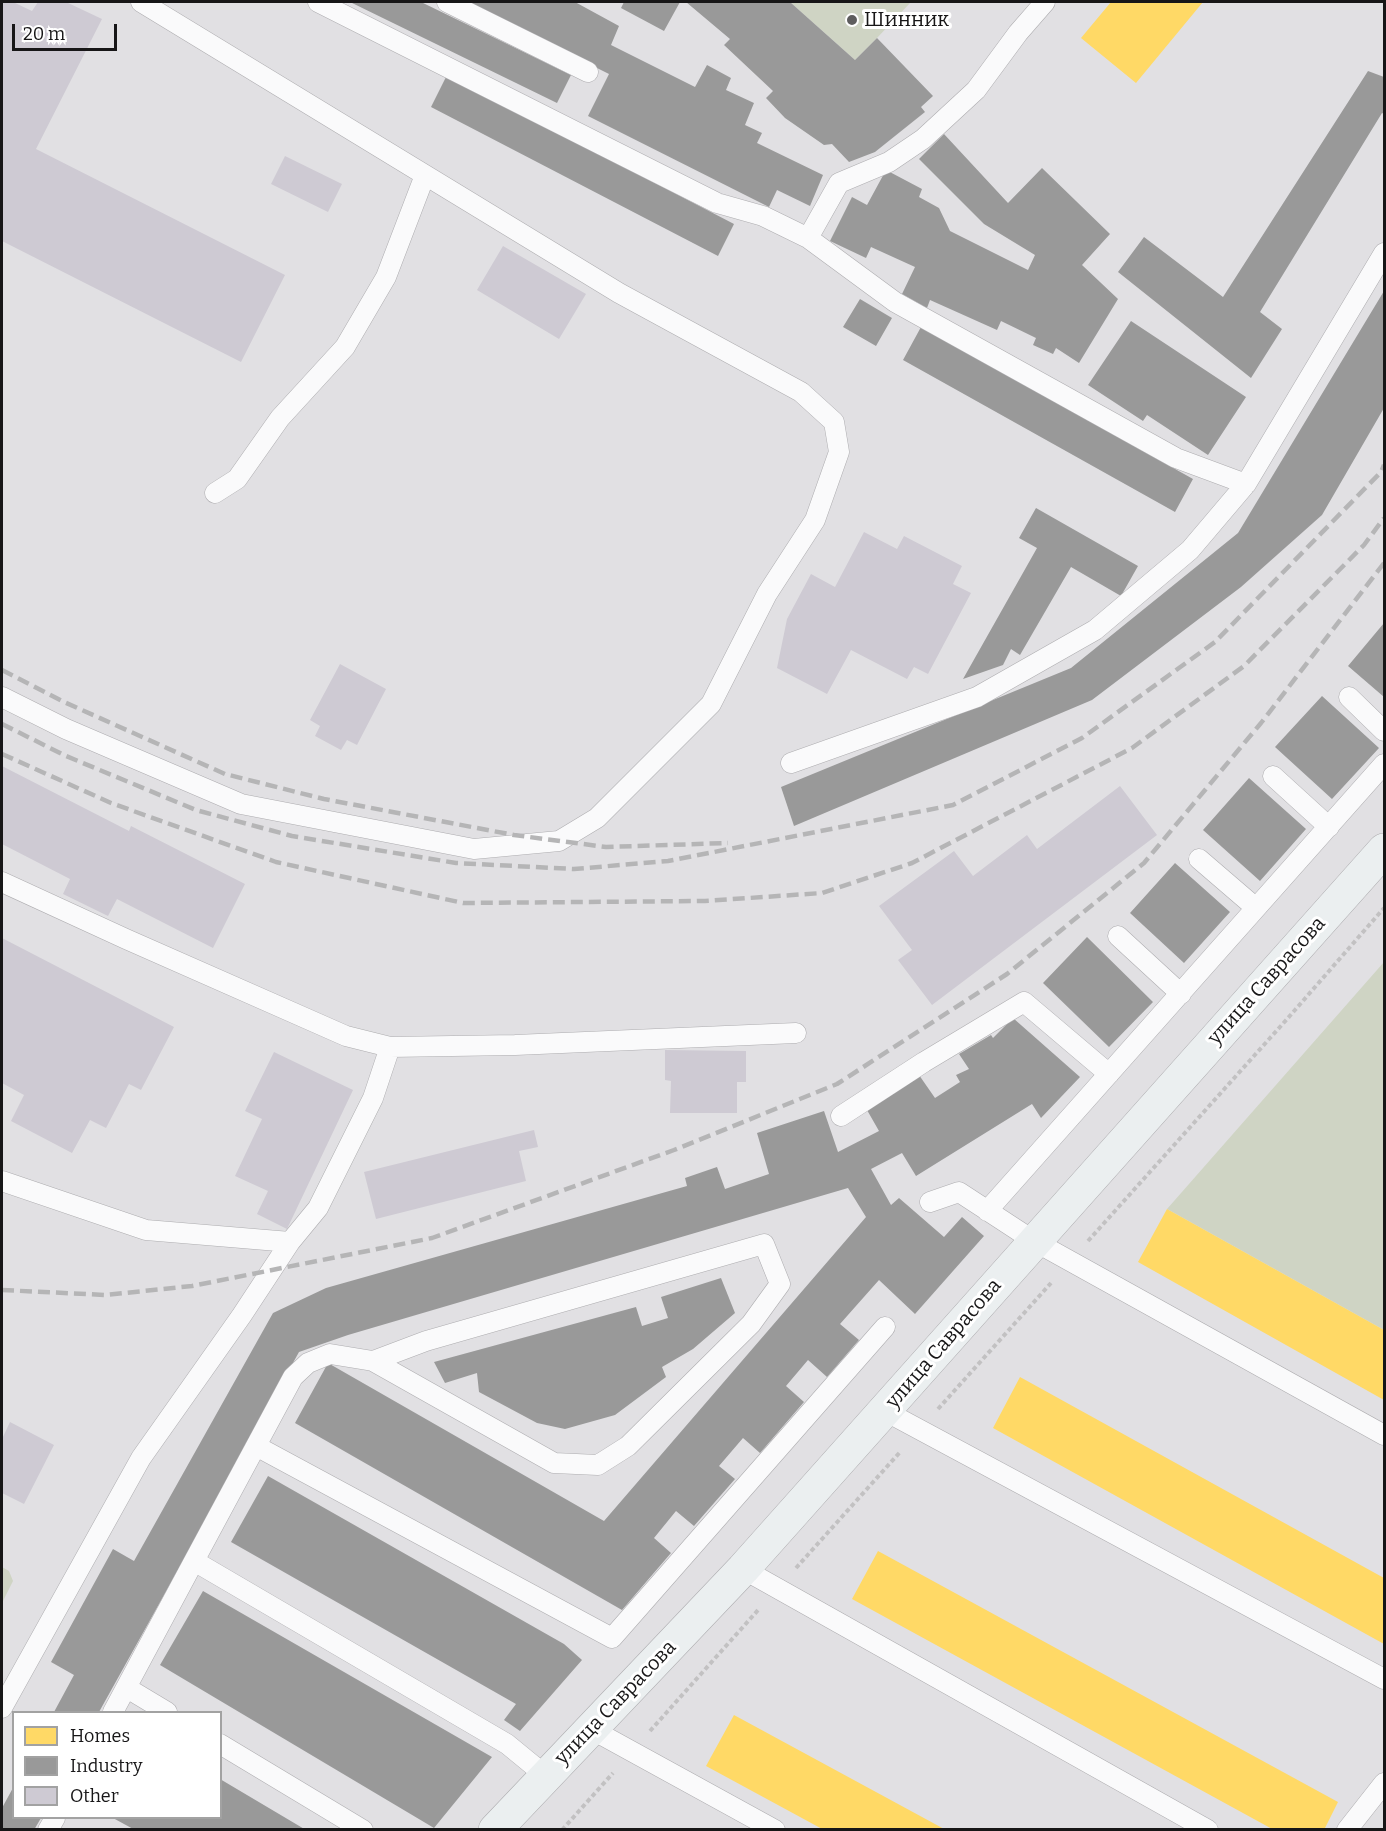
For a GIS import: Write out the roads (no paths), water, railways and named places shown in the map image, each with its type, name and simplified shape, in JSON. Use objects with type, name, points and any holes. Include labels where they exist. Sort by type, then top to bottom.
[{"type":"street","name":"улица Саврасова","points":[[495,1830],[743,1569],[1384,850]]},
{"type":"lane","points":[[2,697],[66,729],[241,804],[474,849],[559,841],[597,818],[711,704],[767,594],[815,520],[839,452],[834,422],[801,392],[619,293],[141,2]]},
{"type":"lane","points":[[318,2],[717,203],[763,216],[808,238],[895,302],[1176,458],[1246,484]]},
{"type":"lane","points":[[447,2],[588,72]]},
{"type":"lane","points":[[808,238],[839,183],[889,162],[924,139],[976,90],[1018,33],[1045,2]]},
{"type":"lane","points":[[215,494],[237,478],[280,418],[345,347],[386,277],[424,175]]},
{"type":"lane","points":[[791,763],[977,697],[1095,630],[1190,550],[1246,484],[1384,252]]},
{"type":"lane","points":[[1349,698],[1384,731]]},
{"type":"lane","points":[[987,1211],[1384,764]]},
{"type":"lane","points":[[1273,776],[1329,827]]},
{"type":"lane","points":[[1199,859],[1256,908]]},
{"type":"lane","points":[[2,882],[346,1036],[390,1047],[515,1045],[796,1033]]},
{"type":"lane","points":[[1118,936],[1180,994]]},
{"type":"lane","points":[[841,1116],[924,1062],[1024,1002],[1108,1074]]},
{"type":"lane","points":[[2,1708],[141,1458],[242,1315],[290,1242],[318,1208],[374,1098],[390,1047]]},
{"type":"lane","points":[[2,1181],[146,1230],[290,1242]]},
{"type":"lane","points":[[930,1202],[959,1192],[1034,1241],[1384,1435]]},
{"type":"lane","points":[[114,1711],[293,1377],[308,1363],[330,1354],[373,1361],[554,1463],[598,1465],[628,1446],[751,1324],[780,1284],[764,1244],[426,1341],[373,1361]]},
{"type":"lane","points":[[256,1446],[612,1638],[885,1327]]},
{"type":"lane","points":[[885,1411],[1384,1679]]},
{"type":"lane","points":[[194,1561],[507,1744],[546,1776]]},
{"type":"lane","points":[[743,1569],[1208,1830]]},
{"type":"lane","points":[[127,1688],[164,1711]]},
{"type":"lane","points":[[591,1729],[774,1830]]},
{"type":"lane","points":[[222,1745],[363,1830]]},
{"type":"lane","points":[[1347,1830],[1384,1784]]},
{"type":"railway","points":[[2,724],[66,756],[196,810],[292,836],[456,863],[574,869],[668,861],[953,805],[1082,738],[1215,642],[1381,472],[1384,465]]},
{"type":"railway","points":[[2,754],[111,803],[276,862],[463,903],[705,901],[822,893],[912,863],[1132,748],[1244,666],[1364,545],[1384,518]]},
{"type":"railway","points":[[2,1290],[105,1295],[192,1286],[432,1238],[674,1150],[837,1084],[1007,974],[1144,863],[1261,723],[1384,563]]},
{"type":"railway","points":[[2,670],[64,702],[225,774],[324,799],[514,835],[606,847],[728,843]]},
{"type":"place","name":"Шинник","points":[[852,20]]}]
